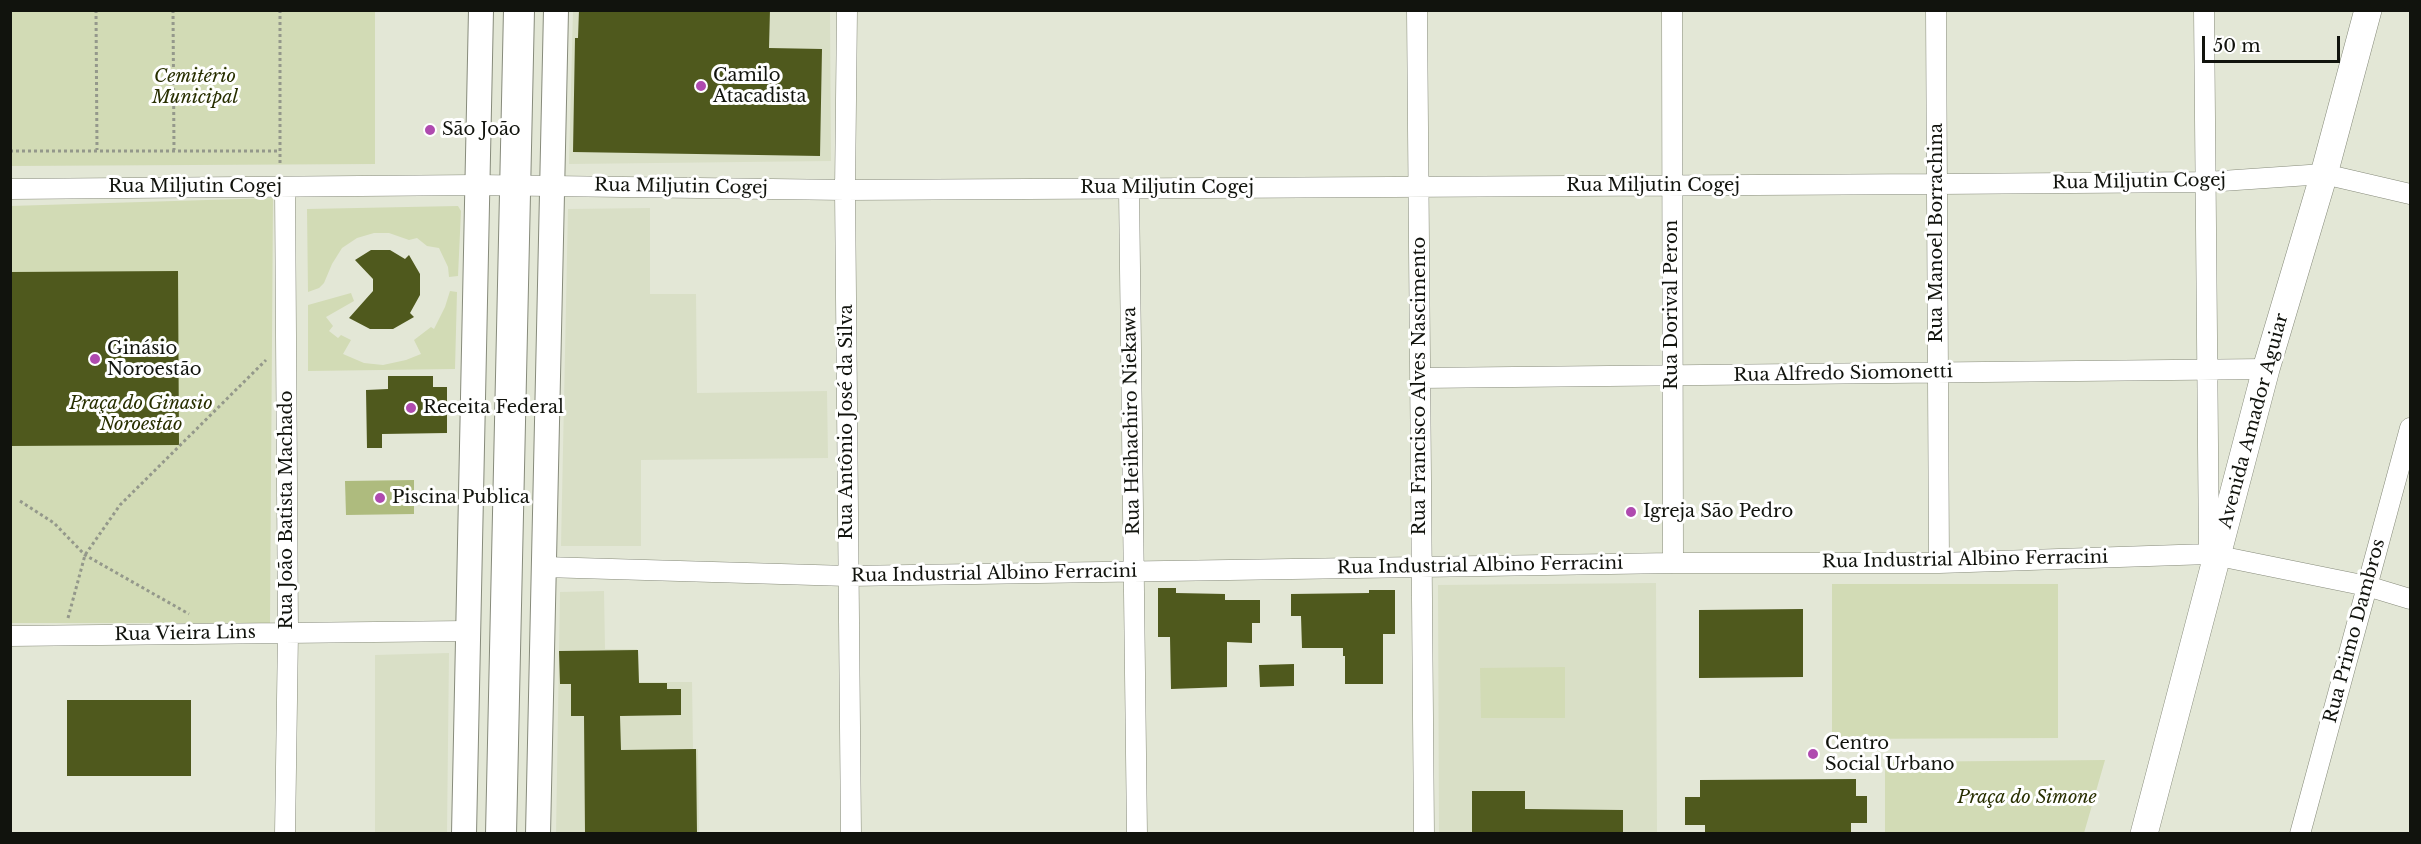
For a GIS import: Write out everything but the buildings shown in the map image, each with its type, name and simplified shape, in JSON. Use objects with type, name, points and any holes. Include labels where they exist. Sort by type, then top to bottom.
[{"type":"main road","points":[[501,834],[519,10]]},
{"type":"main road","name":"Avenida Amador Aguiar","points":[[2144,834],[2214,555],[2324,174],[2368,10]]},
{"type":"street","points":[[464,834],[481,10]]},
{"type":"street","points":[[538,834],[556,10]]},
{"type":"street","name":"Rua Antônio José da Silva","points":[[847,10],[845,190],[851,834]]},
{"type":"street","name":"Rua Francisco Alves Nascimento","points":[[1417,10],[1424,834]]},
{"type":"street","name":"Rua Dorival Peron","points":[[1672,10],[1672,563]]},
{"type":"street","name":"Rua Manoel Borrachina","points":[[1936,10],[1939,563]]},
{"type":"street","points":[[2204,10],[2214,555]]},
{"type":"street","name":"Rua Miljutin Cogej","points":[[10,189],[477,185],[845,190],[1672,186],[2207,182],[2324,174],[2410,194]]},
{"type":"street","name":"Rua João Batista Machado","points":[[285,187],[288,633],[285,834]]},
{"type":"street","name":"Rua Heihachiro Niekawa","points":[[1129,188],[1137,834]]},
{"type":"street","name":"Rua Alfredo Siomonetti","points":[[1420,378],[2266,369]]},
{"type":"street","name":"Rua Primo Dambros","points":[[2300,834],[2410,428]]},
{"type":"street","name":"Rua Industrial Albino Ferracini","points":[[544,567],[848,576],[1672,563],[1939,563],[2214,555],[2367,586],[2410,599]]},
{"type":"street","name":"Rua Vieira Lins","points":[[10,636],[467,630]]},
{"type":"path","points":[[96,10],[97,150]]},
{"type":"path","points":[[173,10],[174,150]]},
{"type":"path","points":[[280,10],[280,164]]},
{"type":"path","points":[[10,151],[280,151]]},
{"type":"path","points":[[69,635],[68,615],[85,555],[120,505],[268,359],[286,357]]},
{"type":"path","points":[[20,501],[54,523],[85,555],[192,616],[193,634]]},
{"type":"shaded area","name":"Camilo Atacadista","points":[[573,11],[830,11],[831,161],[569,164]]},
{"type":"shaded area","points":[[650,208],[650,294],[696,294],[697,393],[827,391],[828,458],[641,460],[641,546],[561,546],[568,209]]},
{"type":"shaded area","name":"Piscina Publica","points":[[414,480],[414,514],[346,515],[345,481]]},
{"type":"shaded area","points":[[1656,583],[1657,833],[1439,833],[1438,585]]},
{"type":"shaded area","points":[[604,591],[605,649],[637,649],[637,682],[692,682],[693,749],[698,749],[699,833],[556,834],[560,592]]},
{"type":"shaded area","points":[[449,653],[447,833],[375,833],[375,655]]},
{"type":"green space","name":"Cemitério Municipal","points":[[10,11],[375,11],[375,164],[11,166]]},
{"type":"green space","name":"Praça do Ginasio Noroestão","points":[[273,198],[270,623],[11,623],[10,206]]},
{"type":"green space","points":[[458,206],[461,211],[458,276],[449,277],[448,267],[439,248],[427,246],[417,238],[409,240],[389,233],[374,233],[357,238],[342,248],[324,283],[319,288],[308,292],[307,209]]},
{"type":"green space","points":[[450,291],[457,292],[455,369],[308,371],[308,305],[351,293],[354,301],[326,317],[333,326],[329,331],[338,338],[341,335],[351,340],[343,354],[364,363],[383,365],[421,354],[414,340],[431,327],[434,329]]},
{"type":"green space","points":[[1832,584],[2058,584],[2058,738],[1832,739]]},
{"type":"green space","points":[[1565,667],[1565,718],[1481,718],[1480,668]]},
{"type":"green space","name":"Praça do Simone","points":[[2105,760],[2084,833],[1885,833],[1885,762]]},
{"type":"place","name":"Camilo Atacadista","points":[[701,86]]},
{"type":"place","name":"São João","points":[[430,130]]},
{"type":"place","name":"Ginásio Noroestão","points":[[95,359]]},
{"type":"place","name":"Receita Federal","points":[[411,408]]},
{"type":"place","name":"Piscina Publica","points":[[380,498]]},
{"type":"place","name":"Igreja São Pedro","points":[[1631,512]]},
{"type":"place","name":"Centro Social Urbano","points":[[1813,754]]}]
